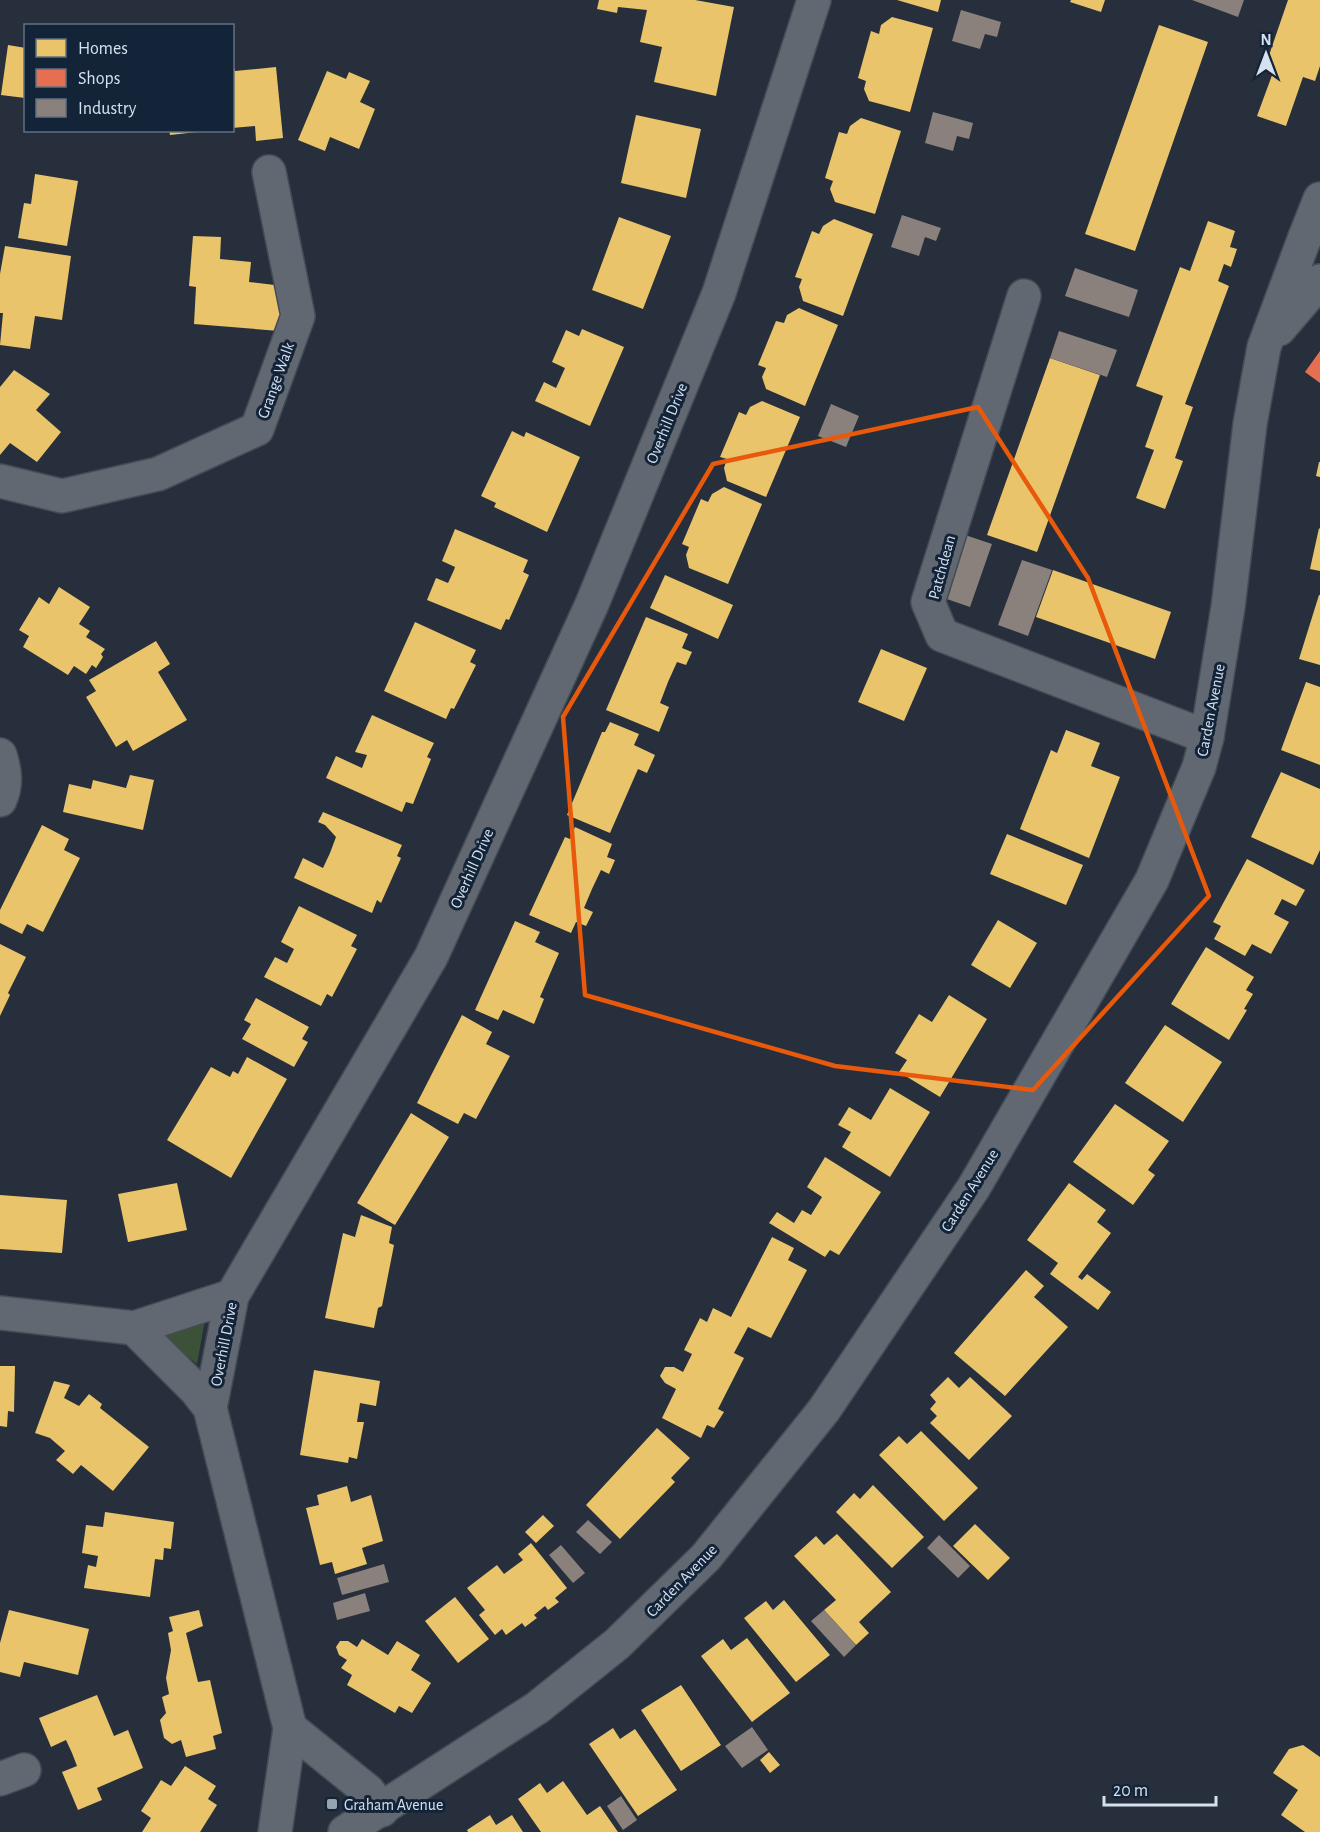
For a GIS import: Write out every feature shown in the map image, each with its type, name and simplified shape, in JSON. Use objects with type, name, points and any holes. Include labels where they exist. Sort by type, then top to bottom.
[{"type":"street","name":"Overhill Drive","points":[[275,1832],[290,1728],[210,1408],[232,1296],[431,957],[592,604],[719,293],[814,0]]},
{"type":"street","name":"Grange Walk","points":[[0,481],[62,496],[158,474],[257,429],[298,316],[269,172]]},
{"type":"street","points":[[1313,230],[1320,199]]},
{"type":"street","name":"Carden Avenue","points":[[345,1832],[537,1708],[617,1644],[706,1557],[824,1410],[974,1187],[1152,880],[1199,767],[1207,737],[1228,607],[1250,424],[1264,347],[1313,230]]},
{"type":"street","points":[[1264,347],[1320,281]]},
{"type":"street","name":"Patchdean","points":[[1024,296],[928,602],[942,635],[1207,737]]},
{"type":"street","points":[[0,755],[4,766],[5,787],[0,800]]},
{"type":"street","points":[[0,1313],[134,1328],[232,1296]]},
{"type":"street","points":[[134,1328],[196,1390],[210,1408]]},
{"type":"street","points":[[290,1728],[368,1791],[382,1810]]},
{"type":"highlighted area","points":[[978,407],[1088,578],[1209,896],[1033,1090],[835,1066],[585,995],[563,717],[713,464]]},
{"type":"green space","points":[[205,1320],[197,1364],[163,1336]]},
{"type":"building: Homes","points":[[599,0],[695,0],[734,7],[716,96],[654,82],[662,47],[640,42],[647,10],[618,7],[617,13],[597,9]]},
{"type":"building: Homes","points":[[897,0],[941,0],[938,12]]},
{"type":"building: Homes","points":[[1071,0],[1105,0],[1101,12],[1070,2]]},
{"type":"building: Homes","points":[[1288,0],[1320,0],[1320,66],[1315,81],[1303,77],[1286,126],[1257,116],[1275,67],[1266,64]]},
{"type":"building: Homes","points":[[892,17],[933,28],[910,112],[869,101],[864,89],[866,81],[858,78],[871,31],[879,34],[881,25]]},
{"type":"building: Homes","points":[[1159,25],[1208,42],[1135,251],[1085,234]]},
{"type":"building: Homes","points":[[8,45],[24,48],[24,98],[1,95]]},
{"type":"building: Homes","points":[[276,67],[283,138],[256,141],[255,126],[234,128],[234,68],[235,71]]},
{"type":"building: Homes","points":[[327,71],[346,79],[349,72],[370,81],[360,102],[375,109],[359,149],[330,137],[325,151],[298,140]]},
{"type":"building: Homes","points":[[636,115],[701,129],[686,198],[621,183]]},
{"type":"building: Homes","points":[[861,118],[901,131],[875,214],[835,202],[830,189],[833,181],[825,178],[839,132],[847,134],[850,126]]},
{"type":"building: Homes","points":[[169,132],[197,132],[170,135]]},
{"type":"building: Homes","points":[[35,174],[78,181],[67,246],[18,238],[24,203],[31,204]]},
{"type":"building: Homes","points":[[619,217],[671,236],[643,309],[592,290]]},
{"type":"building: Homes","points":[[834,219],[873,234],[843,316],[803,301],[799,287],[802,279],[795,277],[812,231],[819,234],[823,226]]},
{"type":"building: Homes","points":[[1208,221],[1235,231],[1230,247],[1237,249],[1231,267],[1224,264],[1218,281],[1229,286],[1185,404],[1193,407],[1175,458],[1183,461],[1165,509],[1136,498],[1154,450],[1145,447],[1163,396],[1136,386],[1180,267],[1190,271]]},
{"type":"building: Homes","points":[[193,236],[221,237],[220,259],[251,262],[249,282],[283,286],[279,331],[194,324],[196,287],[189,286]]},
{"type":"building: Homes","points":[[5,246],[71,256],[62,320],[35,316],[30,349],[0,345],[3,313],[0,313],[0,274]]},
{"type":"building: Homes","points":[[799,308],[838,325],[805,406],[766,389],[762,377],[766,368],[758,365],[776,321],[784,323],[787,315]]},
{"type":"building: Homes","points":[[582,329],[624,347],[590,426],[535,401],[544,382],[556,388],[565,368],[552,362],[566,330],[579,336]]},
{"type":"building: Homes","points":[[1050,358],[1100,375],[1037,552],[987,535]]},
{"type":"building: Homes","points":[[14,370],[50,394],[36,410],[61,432],[37,462],[10,443],[0,455],[0,387]]},
{"type":"building: Homes","points":[[762,401],[800,417],[766,497],[727,481],[724,468],[727,459],[720,457],[739,412],[746,415],[750,407]]},
{"type":"building: Homes","points":[[512,431],[524,437],[526,432],[580,457],[547,532],[494,507],[496,503],[481,496]]},
{"type":"building: Homes","points":[[1320,462],[1320,477],[1316,476]]},
{"type":"building: Homes","points":[[724,487],[762,504],[728,584],[689,568],[686,555],[689,547],[682,544],[701,499],[708,502],[712,494]]},
{"type":"building: Homes","points":[[455,529],[528,560],[523,572],[529,575],[509,620],[506,619],[501,630],[427,600],[436,578],[448,583],[454,570],[455,567],[442,561]]},
{"type":"building: Homes","points":[[1320,529],[1320,571],[1310,569]]},
{"type":"building: Homes","points":[[1053,570],[1171,612],[1155,659],[1036,617]]},
{"type":"building: Homes","points":[[665,575],[733,605],[718,639],[650,608]]},
{"type":"building: Homes","points":[[59,587],[90,607],[79,624],[90,631],[86,637],[105,649],[96,668],[92,665],[86,674],[74,666],[68,675],[23,647],[29,636],[19,630],[39,597],[49,604]]},
{"type":"building: Homes","points":[[1320,595],[1320,665],[1299,659]]},
{"type":"building: Homes","points":[[646,617],[688,634],[682,648],[692,652],[686,665],[677,662],[668,682],[660,703],[669,707],[659,732],[606,710]]},
{"type":"building: Homes","points":[[415,622],[476,650],[470,662],[476,665],[454,709],[451,708],[446,719],[384,691]]},
{"type":"building: Homes","points":[[156,641],[170,664],[158,672],[187,720],[133,751],[127,740],[116,747],[86,697],[96,691],[89,680]]},
{"type":"building: Homes","points":[[881,649],[927,668],[904,721],[858,702]]},
{"type":"building: Homes","points":[[1306,682],[1320,687],[1320,765],[1281,750]]},
{"type":"building: Homes","points":[[372,715],[434,743],[427,757],[431,759],[413,804],[406,802],[402,812],[326,778],[336,756],[362,768],[367,755],[355,752]]},
{"type":"building: Homes","points":[[610,722],[639,734],[634,745],[655,755],[647,773],[638,769],[610,833],[567,815],[602,732],[605,732]]},
{"type":"building: Homes","points":[[1066,730],[1100,743],[1091,766],[1120,777],[1089,858],[1020,829],[1051,750],[1057,753]]},
{"type":"building: Homes","points":[[1281,772],[1320,789],[1320,850],[1313,865],[1251,837]]},
{"type":"building: Homes","points":[[130,775],[154,780],[143,830],[63,812],[69,784],[91,789],[93,780],[126,788]]},
{"type":"building: Homes","points":[[323,812],[402,845],[397,856],[401,858],[381,903],[377,900],[372,913],[294,878],[303,858],[323,868],[330,853],[336,837],[325,825],[318,822]]},
{"type":"building: Homes","points":[[42,825],[69,839],[64,850],[80,858],[43,932],[27,924],[22,934],[0,923],[0,910]]},
{"type":"building: Homes","points":[[575,827],[612,844],[607,857],[615,860],[609,874],[601,870],[592,889],[584,908],[593,912],[586,926],[576,922],[571,933],[529,915],[565,837],[570,839]]},
{"type":"building: Homes","points":[[1007,834],[1083,865],[1066,905],[990,874]]},
{"type":"building: Homes","points":[[1247,859],[1305,890],[1296,906],[1282,899],[1274,914],[1289,922],[1271,954],[1252,944],[1245,956],[1214,939],[1221,926],[1213,922]]},
{"type":"building: Homes","points":[[299,906],[357,935],[351,946],[357,949],[332,997],[327,994],[321,1006],[264,977],[275,957],[287,963],[294,949],[281,942]]},
{"type":"building: Homes","points":[[998,920],[1037,943],[1010,988],[971,965]]},
{"type":"building: Homes","points":[[515,921],[540,932],[535,942],[559,953],[540,997],[544,999],[534,1024],[503,1010],[498,1020],[475,1010]]},
{"type":"building: Homes","points":[[0,944],[26,957],[8,993],[10,995],[0,1016]]},
{"type":"building: Homes","points":[[1206,947],[1254,977],[1246,990],[1253,994],[1244,1009],[1247,1010],[1229,1040],[1171,1004]]},
{"type":"building: Homes","points":[[949,995],[987,1019],[940,1097],[899,1072],[907,1060],[895,1053],[919,1014],[932,1022]]},
{"type":"building: Homes","points":[[256,998],[309,1027],[302,1039],[308,1042],[294,1067],[242,1039],[251,1024],[244,1020]]},
{"type":"building: Homes","points":[[462,1015],[492,1032],[486,1044],[510,1056],[476,1119],[464,1113],[458,1124],[417,1103]]},
{"type":"building: Homes","points":[[1165,1025],[1222,1062],[1183,1122],[1125,1083]]},
{"type":"building: Homes","points":[[247,1057],[287,1079],[231,1178],[167,1140],[211,1067],[230,1077],[233,1071],[238,1074]]},
{"type":"building: Homes","points":[[890,1088],[930,1112],[890,1177],[842,1147],[851,1132],[838,1125],[849,1107],[871,1120]]},
{"type":"building: Homes","points":[[1115,1104],[1169,1141],[1148,1170],[1155,1175],[1133,1205],[1073,1162]]},
{"type":"building: Homes","points":[[411,1113],[449,1137],[395,1225],[357,1203]]},
{"type":"building: Homes","points":[[825,1157],[881,1192],[839,1255],[830,1250],[825,1257],[769,1223],[777,1212],[794,1223],[802,1210],[811,1215],[822,1197],[807,1187]]},
{"type":"building: Homes","points":[[177,1183],[187,1230],[128,1242],[118,1194]]},
{"type":"building: Homes","points":[[1069,1183],[1106,1210],[1097,1222],[1111,1233],[1078,1277],[1082,1280],[1087,1274],[1111,1292],[1098,1310],[1050,1274],[1058,1263],[1027,1240]]},
{"type":"building: Homes","points":[[0,1195],[67,1200],[62,1253],[0,1249]]},
{"type":"building: Homes","points":[[361,1215],[392,1227],[389,1243],[394,1245],[382,1306],[378,1308],[374,1328],[325,1318],[343,1233],[355,1237]]},
{"type":"building: Homes","points":[[772,1237],[794,1248],[788,1260],[807,1270],[771,1338],[748,1327],[734,1353],[744,1358],[718,1409],[724,1412],[714,1428],[707,1425],[701,1438],[662,1418],[676,1389],[665,1383],[660,1376],[665,1367],[674,1367],[683,1372],[692,1354],[684,1350],[700,1318],[707,1322],[713,1308],[731,1317]]},
{"type":"building: Homes","points":[[1026,1270],[1044,1286],[1034,1297],[1068,1327],[1005,1396],[954,1353]]},
{"type":"building: Homes","points":[[0,1366],[15,1366],[14,1412],[8,1411],[7,1427],[0,1426]]},
{"type":"building: Homes","points":[[314,1370],[380,1381],[376,1406],[360,1403],[357,1422],[364,1422],[357,1459],[349,1457],[348,1463],[300,1455]]},
{"type":"building: Homes","points":[[948,1377],[959,1388],[970,1377],[1012,1416],[969,1460],[930,1423],[937,1416],[930,1409],[936,1402],[930,1395]]},
{"type":"building: Homes","points":[[54,1381],[70,1385],[64,1398],[79,1406],[89,1394],[102,1404],[100,1408],[149,1447],[113,1491],[81,1465],[73,1474],[56,1460],[65,1451],[50,1438],[35,1433]]},
{"type":"building: Homes","points":[[657,1428],[690,1458],[671,1478],[675,1482],[620,1539],[586,1505]]},
{"type":"building: Homes","points":[[921,1431],[978,1488],[944,1521],[879,1455],[899,1436],[907,1444]]},
{"type":"building: Homes","points":[[873,1485],[924,1537],[892,1568],[836,1512],[854,1493],[860,1499]]},
{"type":"building: Homes","points":[[347,1486],[351,1502],[371,1495],[383,1541],[362,1548],[367,1564],[335,1574],[332,1562],[320,1565],[306,1508],[319,1505],[317,1495]]},
{"type":"building: Homes","points":[[105,1512],[174,1522],[171,1549],[164,1548],[163,1560],[155,1559],[150,1597],[84,1588],[88,1565],[96,1567],[98,1556],[82,1553],[86,1525],[103,1527]]},
{"type":"building: Homes","points":[[543,1515],[554,1526],[536,1543],[525,1532]]},
{"type":"building: Homes","points":[[975,1524],[1010,1558],[988,1580],[953,1546]]},
{"type":"building: Homes","points":[[837,1534],[891,1592],[859,1622],[869,1633],[856,1645],[824,1610],[836,1600],[794,1556],[816,1536],[824,1545]]},
{"type":"building: Homes","points":[[531,1543],[567,1588],[555,1598],[559,1602],[548,1610],[545,1606],[534,1615],[537,1618],[525,1627],[522,1623],[506,1635],[502,1629],[495,1635],[479,1615],[485,1610],[467,1588],[497,1565],[504,1574],[523,1560],[518,1554]]},
{"type":"building: Homes","points":[[455,1597],[489,1639],[458,1663],[425,1621]]},
{"type":"building: Homes","points":[[784,1600],[830,1655],[796,1682],[744,1618],[766,1601],[773,1610]]},
{"type":"building: Homes","points":[[9,1610],[89,1629],[78,1675],[24,1662],[20,1677],[0,1672],[0,1643]]},
{"type":"building: Homes","points":[[199,1610],[203,1626],[186,1633],[198,1682],[210,1680],[222,1733],[213,1736],[216,1749],[186,1757],[181,1740],[172,1744],[164,1738],[160,1720],[166,1713],[162,1697],[169,1694],[166,1678],[171,1650],[168,1633],[173,1631],[169,1617]]},
{"type":"building: Homes","points":[[747,1638],[790,1693],[752,1722],[701,1656],[723,1639],[731,1650]]},
{"type":"building: Homes","points":[[362,1639],[388,1655],[397,1641],[420,1655],[411,1670],[431,1683],[412,1713],[399,1706],[395,1713],[347,1685],[352,1675],[341,1668],[347,1660],[339,1655],[336,1647],[340,1641],[348,1641],[357,1647]]},
{"type":"building: Homes","points":[[681,1685],[721,1745],[681,1771],[641,1710]]},
{"type":"building: Homes","points":[[97,1695],[114,1736],[128,1730],[143,1768],[97,1788],[102,1800],[78,1810],[62,1772],[77,1766],[72,1753],[66,1740],[51,1747],[39,1718]]},
{"type":"building: Homes","points":[[613,1728],[620,1739],[635,1729],[677,1790],[638,1816],[589,1744]]},
{"type":"building: Homes","points":[[1303,1745],[1320,1757],[1320,1832],[1305,1832],[1281,1815],[1298,1790],[1273,1773],[1289,1749]]},
{"type":"building: Homes","points":[[769,1752],[780,1765],[770,1773],[760,1760]]},
{"type":"building: Homes","points":[[185,1766],[216,1786],[208,1799],[217,1805],[200,1832],[142,1832],[151,1818],[141,1811],[161,1780],[171,1786]]},
{"type":"building: Homes","points":[[563,1781],[587,1815],[600,1806],[618,1832],[541,1832],[518,1799],[540,1783],[547,1793]]},
{"type":"building: Homes","points":[[490,1815],[496,1825],[512,1815],[523,1832],[468,1832],[467,1830]]},
{"type":"building: Shops","points":[[1320,351],[1320,383],[1305,372]]},
{"type":"building: Industry","points":[[1192,0],[1244,0],[1238,17]]},
{"type":"building: Industry","points":[[961,10],[1001,22],[997,37],[985,34],[980,49],[952,41]]},
{"type":"building: Industry","points":[[933,112],[973,123],[969,139],[957,136],[953,151],[925,143]]},
{"type":"building: Industry","points":[[902,215],[941,228],[936,241],[925,237],[919,256],[891,247]]},
{"type":"building: Industry","points":[[1075,268],[1138,290],[1129,317],[1065,296]]},
{"type":"building: Industry","points":[[1059,331],[1117,350],[1107,377],[1050,358]]},
{"type":"building: Industry","points":[[831,404],[859,416],[846,447],[818,436]]},
{"type":"building: Industry","points":[[962,534],[992,544],[970,607],[941,597]]},
{"type":"building: Industry","points":[[1022,560],[1052,570],[1028,636],[998,625]]},
{"type":"building: Industry","points":[[588,1520],[612,1542],[600,1554],[576,1532]]},
{"type":"building: Industry","points":[[939,1535],[970,1566],[958,1578],[927,1548]]},
{"type":"building: Industry","points":[[561,1545],[585,1573],[573,1583],[549,1555]]},
{"type":"building: Industry","points":[[384,1564],[389,1582],[342,1595],[337,1578]]},
{"type":"building: Industry","points":[[365,1593],[370,1611],[337,1620],[333,1603]]},
{"type":"building: Industry","points":[[824,1610],[856,1645],[844,1657],[811,1621]]},
{"type":"building: Industry","points":[[752,1727],[768,1750],[742,1768],[725,1746]]},
{"type":"building: Industry","points":[[621,1796],[637,1820],[623,1830],[607,1806]]},
{"type":"place","name":"Graham Avenue","points":[[332,1804]]}]
